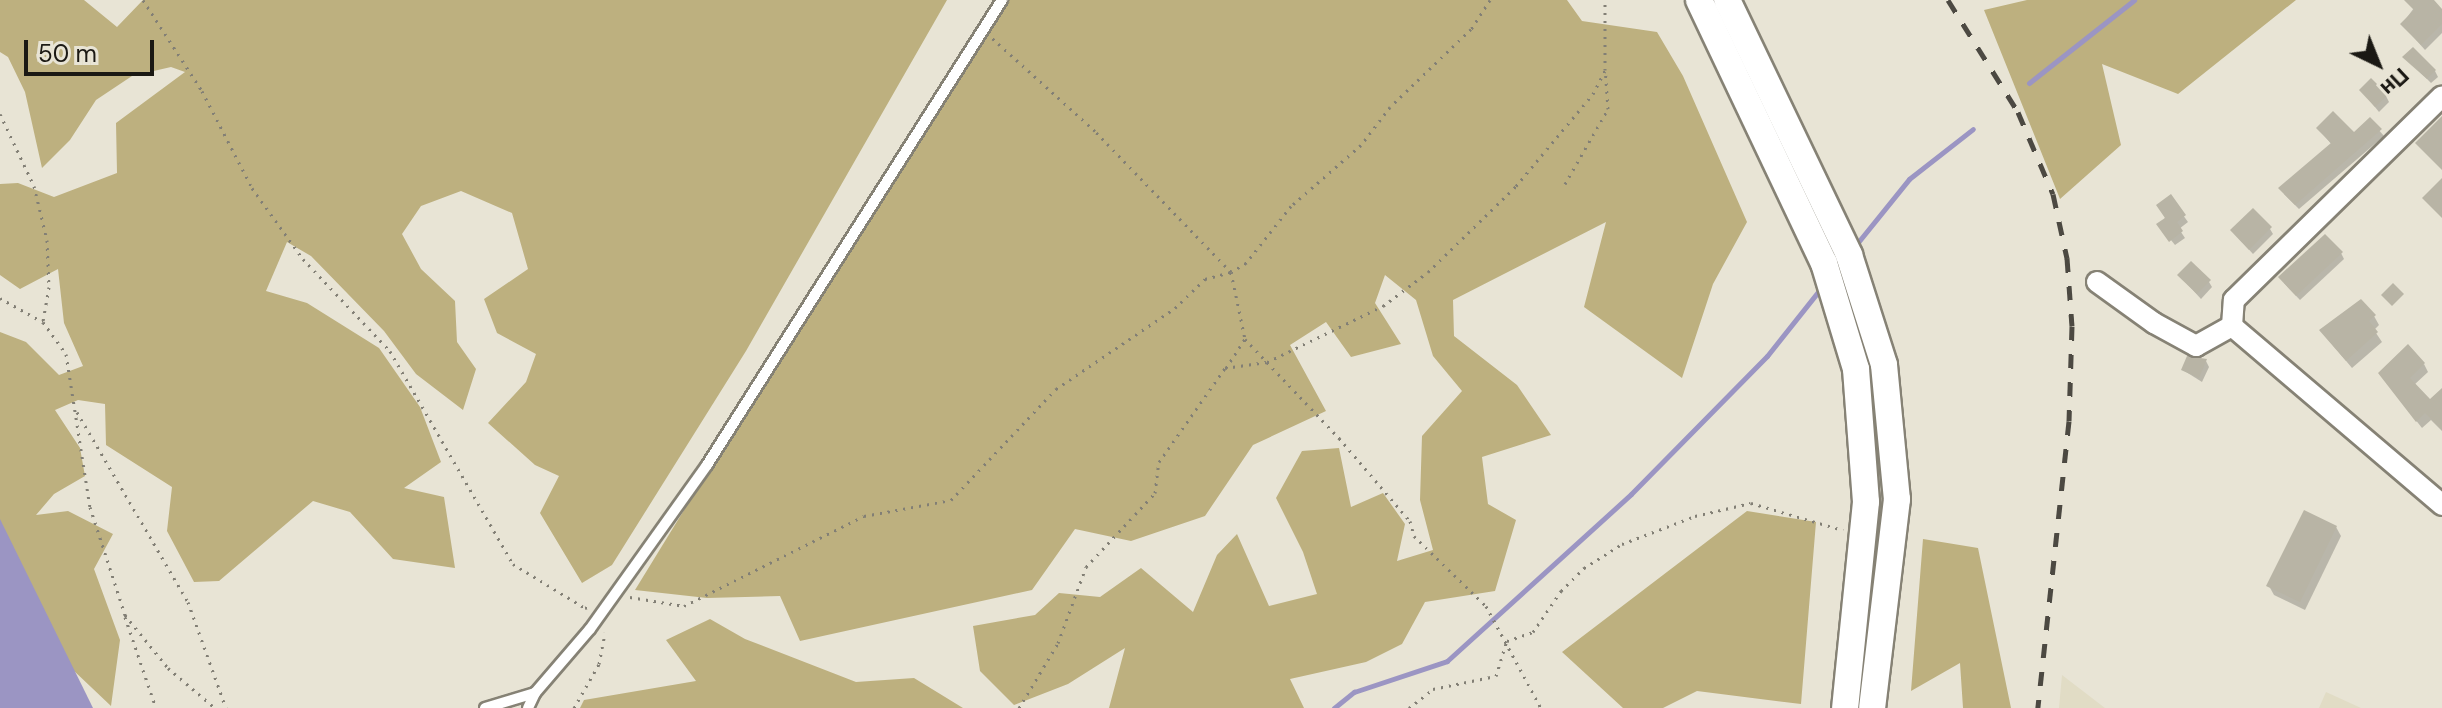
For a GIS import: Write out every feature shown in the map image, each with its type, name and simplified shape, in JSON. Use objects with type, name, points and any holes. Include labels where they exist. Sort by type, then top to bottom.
[{"type":"main road","points":[[1727,0],[1871,312],[1888,394],[1897,499],[1872,708]]},
{"type":"main road","points":[[1699,1],[1824,263],[1856,369],[1866,502],[1845,708]]},
{"type":"street","points":[[2232,326],[2234,300],[2442,96]]},
{"type":"street","points":[[2097,282],[2154,323],[2196,346],[2232,326]]},
{"type":"street","points":[[2232,326],[2442,505]]},
{"type":"lane","points":[[528,708],[535,693],[590,629],[612,594],[707,465],[981,28],[1002,0]]},
{"type":"lane","points":[[485,708],[535,693]]},
{"type":"path","points":[[143,0],[202,91],[252,188],[303,259],[390,351],[441,430],[474,502],[513,564],[585,608],[612,594],[684,606],[864,516],[951,500],[1056,389],[1175,308],[1205,279],[1231,272],[1246,263],[1291,206],[1361,145],[1390,107],[1471,29],[1490,0]]},
{"type":"path","points":[[1565,184],[1608,109],[1605,0]]},
{"type":"path","points":[[981,28],[1095,131],[1231,272],[1245,339],[1349,450],[1410,521],[1414,536],[1486,606],[1541,708]]},
{"type":"path","points":[[1226,368],[1267,362],[1383,306],[1428,272],[1516,186],[1593,94],[1605,70]]},
{"type":"path","points":[[0,114],[34,186],[47,240],[49,287],[43,322]]},
{"type":"path","points":[[0,298],[43,322],[66,354],[90,507],[156,708]]},
{"type":"path","points":[[1019,708],[1058,643],[1086,567],[1155,493],[1159,462],[1245,339]]},
{"type":"path","points":[[75,408],[188,602],[226,708]]},
{"type":"path","points":[[1507,641],[1533,632],[1561,591],[1584,568],[1622,544],[1695,516],[1751,503],[1851,533]]},
{"type":"path","points":[[574,708],[599,664],[612,594]]},
{"type":"path","points":[[124,613],[168,668],[215,708]]},
{"type":"path","points":[[1409,708],[1433,689],[1496,676],[1507,641]]},
{"type":"shaded area","points":[[0,0],[84,0],[117,27],[143,0],[947,0],[746,351],[612,565],[582,583],[540,513],[559,476],[535,465],[488,423],[526,382],[536,354],[497,333],[484,299],[528,269],[512,213],[461,191],[421,206],[402,234],[421,269],[455,301],[457,342],[476,369],[463,410],[416,374],[384,331],[311,256],[287,242],[266,291],[307,303],[379,348],[420,407],[441,462],[404,488],[444,497],[455,568],[393,559],[350,512],[313,501],[219,581],[194,582],[167,531],[172,487],[106,445],[105,404],[78,400],[55,410],[80,448],[85,476],[54,494],[36,515],[68,511],[113,534],[94,569],[120,640],[111,706],[33,632],[0,536],[0,332],[26,342],[59,375],[83,366],[64,323],[58,269],[20,289],[0,275],[0,184],[18,183],[54,197],[117,173],[116,123],[185,72],[171,67],[132,76],[96,100],[70,140],[42,168],[25,92],[8,57],[0,52]]},
{"type":"shaded area","points":[[997,0],[1567,0],[1582,21],[1657,32],[1683,76],[1747,222],[1713,284],[1682,378],[1584,307],[1606,222],[1453,300],[1454,336],[1517,385],[1551,435],[1482,457],[1488,504],[1516,520],[1495,591],[1425,602],[1402,644],[1366,662],[1290,679],[1304,708],[1109,708],[1125,648],[1068,684],[1014,705],[980,671],[973,626],[1035,615],[1059,593],[1100,597],[1141,568],[1193,612],[1217,555],[1237,534],[1269,606],[1317,594],[1303,552],[1276,498],[1302,451],[1339,448],[1351,507],[1383,493],[1405,524],[1397,561],[1433,550],[1420,500],[1422,436],[1462,391],[1433,356],[1416,300],[1385,275],[1375,303],[1401,344],[1351,357],[1326,322],[1290,345],[1326,411],[1253,445],[1205,516],[1131,541],[1075,529],[1032,590],[800,641],[780,596],[707,598],[635,590]]},
{"type":"shaded area","points":[[2027,0],[2296,0],[2178,94],[2102,64],[2121,145],[2060,199],[1984,10]]},
{"type":"shaded area","points":[[1747,511],[1816,522],[1801,704],[1697,691],[1663,708],[1623,708],[1562,652]]},
{"type":"shaded area","points":[[0,519],[93,708],[0,708]]},
{"type":"shaded area","points":[[1923,539],[1978,548],[2011,708],[1963,708],[1960,663],[1911,691]]},
{"type":"shaded area","points":[[710,619],[745,639],[856,682],[914,678],[963,708],[580,708],[584,700],[696,681],[666,640]]},
{"type":"shaded area","points":[[2062,675],[2105,708],[2059,708]]},
{"type":"shaded area","points":[[2326,692],[2361,708],[2319,708]]},
{"type":"building","points":[[2404,0],[2434,0],[2442,9],[2442,24],[2421,45],[2400,24],[2414,10]]},
{"type":"building","points":[[2413,47],[2436,70],[2427,79],[2402,57]]},
{"type":"building","points":[[2371,78],[2388,95],[2375,107],[2359,90]]},
{"type":"building","points":[[2333,111],[2354,132],[2370,117],[2382,129],[2295,205],[2278,188],[2331,143],[2316,128]]},
{"type":"building","points":[[2442,116],[2442,170],[2415,143]]},
{"type":"building","points":[[2442,178],[2442,218],[2422,198]]},
{"type":"building","points":[[2171,194],[2186,215],[2177,222],[2183,231],[2169,242],[2156,224],[2165,218],[2156,205]]},
{"type":"building","points":[[2253,208],[2272,227],[2249,250],[2230,230]]},
{"type":"building","points":[[2325,234],[2343,252],[2296,296],[2278,277]]},
{"type":"building","points":[[2191,261],[2211,280],[2197,294],[2177,275]]},
{"type":"building","points":[[2393,283],[2404,294],[2392,306],[2381,295]]},
{"type":"building","points":[[2361,299],[2376,315],[2369,321],[2378,332],[2346,361],[2319,330]]},
{"type":"building","points":[[2408,344],[2425,363],[2410,378],[2430,399],[2442,388],[2442,430],[2425,413],[2416,422],[2378,373]]},
{"type":"building","points":[[2187,356],[2207,359],[2199,378],[2181,370]]},
{"type":"building","points":[[2304,510],[2337,526],[2300,602],[2266,586]]},
{"type":"waterway","points":[[2029,83],[2134,0]]},
{"type":"waterway","points":[[1855,246],[1909,179],[1973,129]]},
{"type":"waterway","points":[[1334,708],[1354,692],[1447,661],[1631,494],[1767,356],[1821,288]]},
{"type":"railway","points":[[1948,0],[2018,112],[2053,194],[2067,258],[2072,326],[2069,421],[2038,708]]}]
